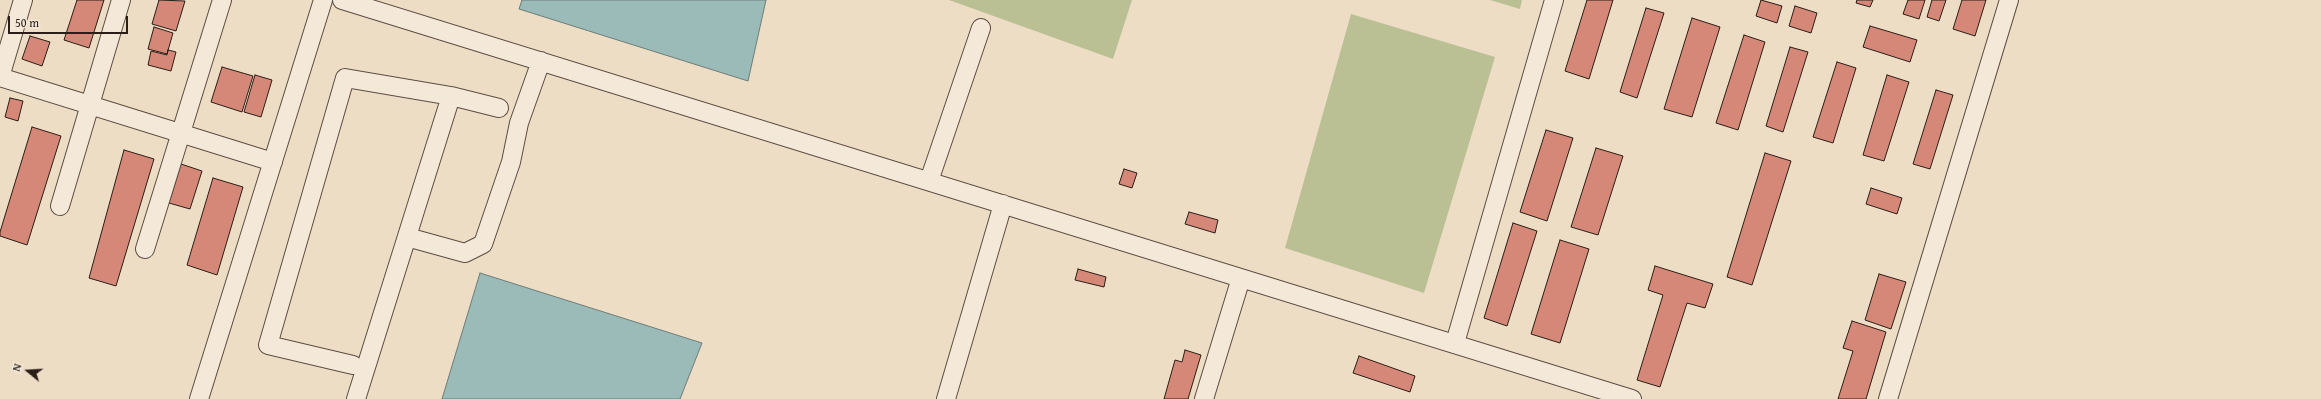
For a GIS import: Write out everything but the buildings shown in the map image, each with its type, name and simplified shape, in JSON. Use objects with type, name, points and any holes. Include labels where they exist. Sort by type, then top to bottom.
[{"type":"street","points":[[23,0],[0,77],[181,132],[273,162]]},
{"type":"street","points":[[60,206],[121,0]]},
{"type":"street","points":[[144,250],[222,0]]},
{"type":"street","points":[[199,399],[323,0]]},
{"type":"street","points":[[342,0],[365,3],[541,61],[1455,343],[1627,398]]},
{"type":"street","points":[[1455,343],[1554,0]]},
{"type":"street","points":[[1888,399],[2009,0]]},
{"type":"street","points":[[930,181],[981,28]]},
{"type":"street","points":[[407,237],[465,253],[483,244],[511,162],[519,123],[541,61]]},
{"type":"street","points":[[353,365],[268,345],[344,78],[451,96],[499,108]]},
{"type":"street","points":[[356,399],[451,96]]},
{"type":"street","points":[[946,399],[1003,204]]},
{"type":"street","points":[[1204,399],[1241,278]]},
{"type":"green space","points":[[949,0],[1132,0],[1113,59]]},
{"type":"green space","points":[[1490,0],[1522,0],[1520,9]]},
{"type":"green space","points":[[1351,14],[1495,57],[1424,293],[1285,248]]},
{"type":"water","points":[[522,0],[766,0],[748,81],[519,9]]},
{"type":"water","points":[[480,273],[702,343],[680,399],[442,399]]}]
